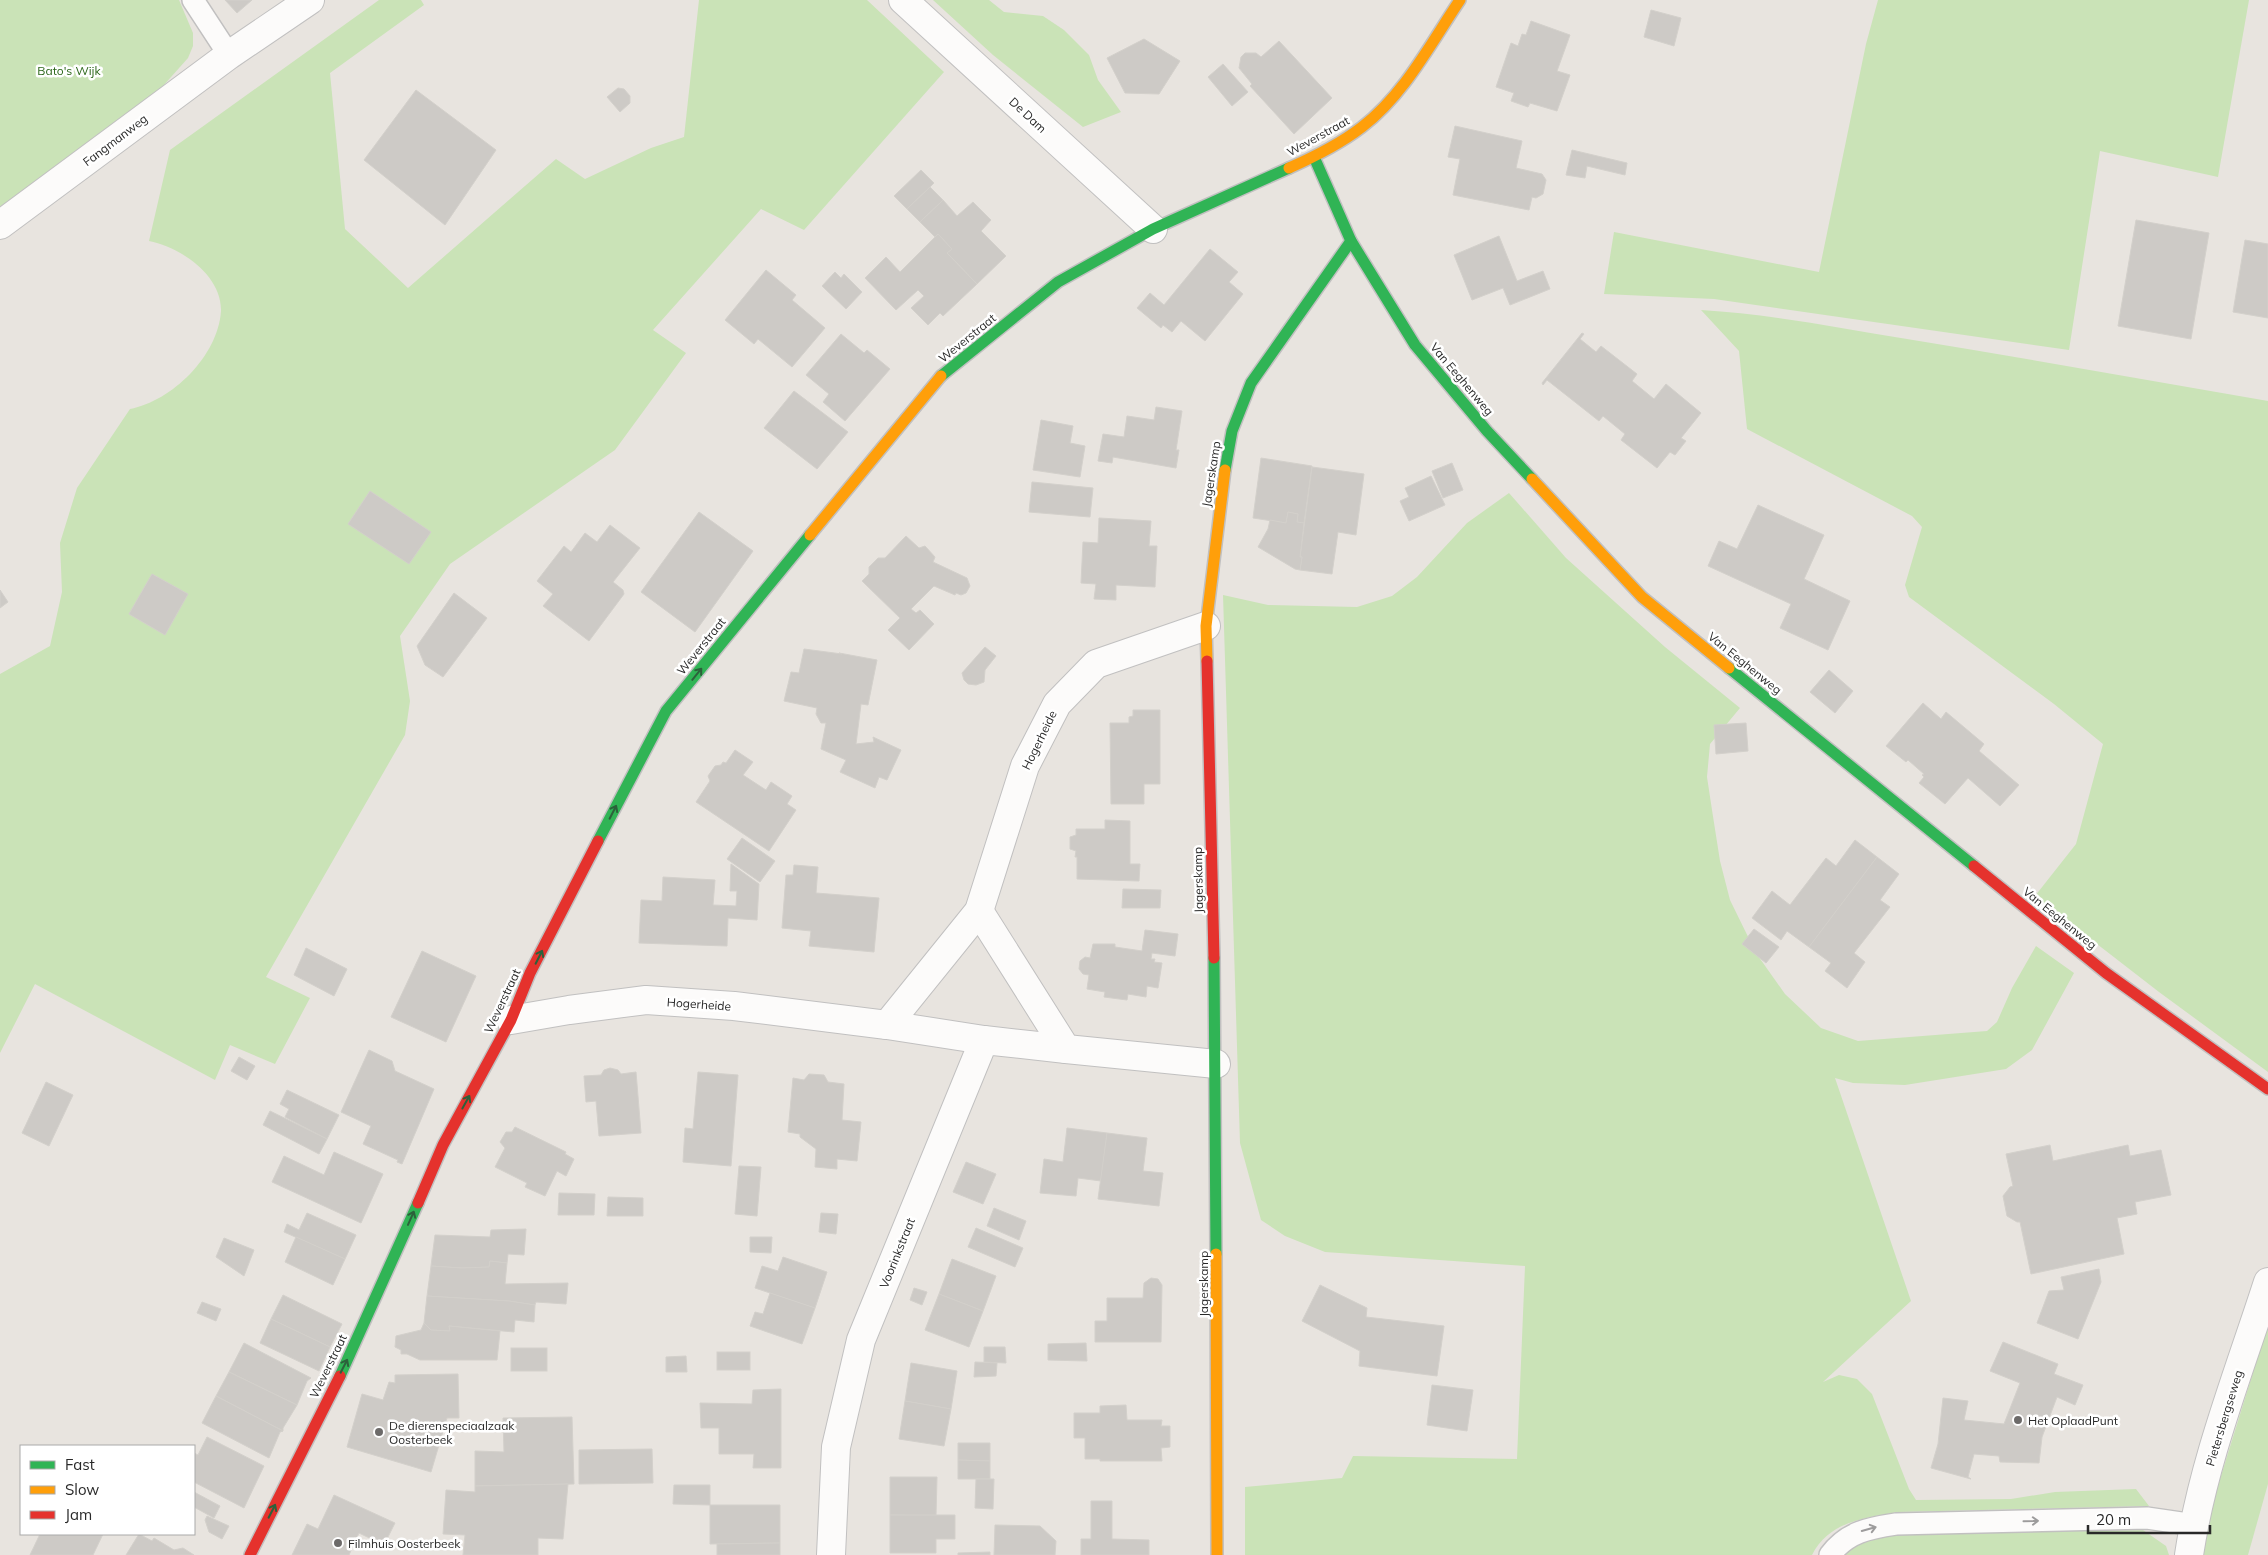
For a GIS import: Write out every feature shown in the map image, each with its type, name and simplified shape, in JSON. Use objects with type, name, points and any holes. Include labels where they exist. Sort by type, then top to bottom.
[{"type":"street","name":"Fangmanweg","points":[[0,225],[229,55],[310,0]]},
{"type":"street","name":"De Dam","points":[[903,0],[1153,229]]},
{"type":"street","name":"Weverstraat","points":[[250,1555],[352,1352],[443,1145],[511,1020],[530,973],[666,711],[939,378],[1058,282],[1153,229],[1314,157],[1362,127],[1386,104],[1407,78],[1460,0]]},
{"type":"street","name":"Van Eeghenweg","points":[[1314,157],[1351,241],[1415,345],[1487,431],[1642,596],[2106,973],[2268,1090]]},
{"type":"street","name":"Jagerskamp","points":[[1217,1555],[1216,1064],[1206,626],[1223,478],[1232,431],[1251,383],[1351,241]]},
{"type":"street","name":"Hogerheide","points":[[887,1025],[979,911],[1025,766],[1057,704],[1096,664],[1206,626]]},
{"type":"street","points":[[979,911],[1066,1049]]},
{"type":"street","name":"Hogerheide","points":[[511,1020],[568,1010],[646,1000],[734,1006],[887,1025],[984,1040]]},
{"type":"street","points":[[984,1040],[1216,1064]]},
{"type":"street","name":"Voorinkstraat","points":[[831,1555],[836,1447],[861,1340],[984,1040]]},
{"type":"street","name":"Pietersbergseweg","points":[[2188,1555],[2202,1492],[2226,1407],[2268,1282]]},
{"type":"lane","points":[[193,0],[229,55]]},
{"type":"lane","points":[[1830,1555],[1844,1538],[1874,1527],[1896,1524],[2147,1518],[2195,1525]]},
{"type":"green space","name":"Bato's Wijk","points":[[0,0],[179,0],[193,33],[193,46],[188,58],[163,86],[0,207]]},
{"type":"green space","points":[[379,0],[421,0],[424,5],[330,73],[345,229],[408,288],[556,159],[585,179],[651,148],[684,137],[699,0],[867,0],[944,72],[804,230],[761,209],[653,330],[686,353],[615,450],[450,564],[400,636],[410,701],[405,735],[266,977],[310,998],[275,1064],[230,1045],[215,1080],[35,984],[0,1053],[0,674],[50,646],[62,592],[60,543],[77,488],[130,409],[162,397],[190,374],[202,360],[218,328],[221,311],[219,298],[215,286],[207,275],[186,256],[161,244],[149,241],[170,150]]},
{"type":"green space","points":[[933,0],[989,0],[1004,12],[1043,16],[1064,30],[1089,55],[1098,80],[1121,112],[1083,127],[993,55]]},
{"type":"green space","points":[[1878,0],[2249,0],[2218,177],[2100,151],[2069,350],[1714,299],[1604,294],[1614,232],[1819,272],[1866,44]]},
{"type":"green space","points":[[1701,310],[1804,322],[2268,401],[2268,1072],[2159,992],[2035,896],[2076,844],[2103,744],[2054,704],[1909,597],[1905,585],[1922,527],[1912,516],[1747,429],[1739,351]]},
{"type":"green space","points":[[1509,493],[1566,558],[1665,647],[1740,708],[1710,744],[1707,777],[1720,861],[1730,900],[1756,953],[1785,994],[1821,1028],[1858,1041],[1987,1031],[1997,1022],[2012,988],[2036,946],[2074,973],[2032,1050],[2006,1069],[1905,1085],[1853,1083],[1835,1078],[1911,1301],[1823,1382],[1839,1375],[1857,1379],[1872,1394],[1909,1489],[1916,1500],[2011,1499],[2055,1492],[2136,1489],[2149,1506],[1899,1512],[1861,1519],[1838,1528],[1819,1544],[1812,1555],[1245,1555],[1245,1487],[1342,1478],[1353,1456],[1517,1459],[1525,1266],[1325,1252],[1285,1236],[1261,1220],[1240,1143],[1223,595],[1268,605],[1357,607],[1392,596],[1417,577],[1467,523]]},
{"type":"green space","points":[[2268,1324],[2268,1484],[2248,1555],[2201,1555],[2216,1492]]},
{"type":"green space","points":[[2143,1530],[2166,1546],[2169,1555],[1844,1555],[1856,1546],[1864,1543],[1903,1533]]},
{"type":"building","points":[[225,0],[252,0],[237,13]]},
{"type":"building","points":[[1651,10],[1681,18],[1674,46],[1644,37]]},
{"type":"building","points":[[1531,21],[1570,35],[1557,71],[1570,75],[1557,111],[1530,103],[1528,107],[1511,101],[1514,93],[1496,87],[1511,43],[1518,46],[1522,34],[1526,35]]},
{"type":"building","points":[[1144,39],[1180,61],[1159,94],[1125,93],[1107,58]]},
{"type":"building","points":[[1279,41],[1332,98],[1294,134],[1250,86],[1252,84],[1239,68],[1241,57],[1245,53],[1256,53],[1261,57]]},
{"type":"building","points":[[1223,64],[1248,92],[1232,106],[1208,77]]},
{"type":"building","points":[[618,88],[624,89],[630,96],[630,103],[620,112],[607,97]]},
{"type":"building","points":[[416,90],[496,150],[445,225],[364,160]]},
{"type":"building","points":[[1455,126],[1522,141],[1516,168],[1542,174],[1546,180],[1543,194],[1536,198],[1532,197],[1529,210],[1453,195],[1460,159],[1448,157]]},
{"type":"building","points":[[1572,150],[1627,163],[1625,175],[1587,166],[1585,178],[1566,175]]},
{"type":"building","points":[[921,170],[934,183],[907,209],[894,196]]},
{"type":"building","points":[[930,187],[943,200],[920,222],[907,209]]},
{"type":"building","points":[[943,200],[957,216],[973,202],[991,220],[981,231],[1006,256],[977,284],[947,253],[952,249],[938,234],[935,237],[920,222]]},
{"type":"building","points":[[2136,220],[2209,233],[2191,339],[2118,326]]},
{"type":"building","points":[[938,234],[952,249],[947,253],[977,284],[943,316],[940,313],[928,325],[911,308],[924,296],[918,290],[896,310],[865,278],[886,257],[900,272]]},
{"type":"building","points":[[1499,236],[1517,281],[1543,271],[1550,289],[1510,305],[1503,288],[1472,300],[1454,255]]},
{"type":"building","points":[[2245,240],[2268,244],[2268,318],[2233,312]]},
{"type":"building","points":[[1210,249],[1238,272],[1229,282],[1243,294],[1205,341],[1181,321],[1172,332],[1163,325],[1161,328],[1137,308],[1150,293],[1164,305]]},
{"type":"building","points":[[766,270],[796,295],[792,300],[825,328],[792,367],[758,339],[754,344],[725,320]]},
{"type":"building","points":[[835,272],[841,278],[844,274],[862,292],[846,309],[822,286]]},
{"type":"building","points":[[1582,333],[1584,334],[1580,339],[1596,352],[1601,346],[1637,374],[1632,381],[1654,399],[1666,384],[1701,413],[1681,438],[1686,441],[1675,455],[1670,452],[1657,468],[1621,440],[1625,434],[1603,416],[1599,421],[1547,380],[1543,385],[1542,383]]},
{"type":"building","points":[[841,334],[864,353],[867,350],[890,369],[845,421],[823,402],[829,394],[806,375]]},
{"type":"building","points":[[794,391],[848,432],[817,469],[764,428]]},
{"type":"building","points":[[1156,407],[1182,411],[1176,450],[1179,450],[1176,468],[1113,457],[1112,463],[1098,461],[1103,434],[1124,437],[1127,416],[1154,420]]},
{"type":"building","points":[[1041,420],[1073,426],[1070,443],[1085,446],[1080,477],[1033,470]]},
{"type":"building","points":[[1261,458],[1312,466],[1304,523],[1297,522],[1298,514],[1288,512],[1286,523],[1253,518]]},
{"type":"building","points":[[1452,463],[1463,490],[1443,498],[1432,471]]},
{"type":"building","points":[[1312,467],[1364,474],[1356,535],[1338,532],[1332,574],[1300,570],[1302,557],[1300,557]]},
{"type":"building","points":[[1431,476],[1445,505],[1409,521],[1400,501],[1409,497],[1405,488]]},
{"type":"building","points":[[1032,482],[1093,488],[1090,517],[1029,512]]},
{"type":"building","points":[[370,491],[431,532],[409,564],[348,524]]},
{"type":"building","points":[[1758,505],[1824,535],[1804,579],[1850,601],[1828,650],[1780,628],[1791,604],[1708,566],[1719,541],[1737,549]]},
{"type":"building","points":[[699,512],[753,551],[695,632],[641,592]]},
{"type":"building","points":[[1288,512],[1298,514],[1297,522],[1304,523],[1300,570],[1295,569],[1258,547],[1268,529],[1270,520],[1286,523]]},
{"type":"building","points":[[1099,518],[1151,521],[1149,546],[1157,546],[1155,587],[1116,585],[1116,600],[1094,599],[1096,584],[1081,583],[1083,542],[1098,543]]},
{"type":"building","points":[[610,525],[640,548],[613,582],[623,590],[624,594],[589,641],[543,606],[553,594],[537,581],[564,546],[571,552],[585,533],[597,542]]},
{"type":"building","points":[[906,536],[919,548],[925,546],[935,557],[933,562],[967,578],[970,586],[966,593],[961,595],[956,593],[955,595],[934,586],[911,609],[916,613],[920,610],[934,624],[909,650],[888,630],[900,618],[862,581],[869,574],[869,567],[878,558],[885,558]]},
{"type":"building","points":[[152,574],[188,594],[165,635],[129,614]]},
{"type":"building","points":[[0,590],[8,602],[0,608]]},
{"type":"building","points":[[454,593],[487,618],[443,677],[425,665],[417,646]]},
{"type":"building","points":[[985,647],[996,656],[985,670],[984,682],[976,685],[968,684],[964,680],[962,673]]},
{"type":"building","points":[[804,649],[877,660],[868,705],[861,704],[856,744],[874,742],[873,737],[901,750],[887,780],[879,777],[875,788],[840,772],[846,760],[821,749],[826,723],[821,723],[816,714],[817,708],[784,701],[791,672],[799,673]]},
{"type":"building","points":[[1829,670],[1853,691],[1835,713],[1810,692]]},
{"type":"building","points":[[1923,703],[1941,719],[1946,712],[1984,744],[1979,751],[2019,785],[2000,806],[1968,778],[1945,804],[1919,783],[1924,774],[1908,760],[1906,762],[1886,746]]},
{"type":"building","points":[[1133,710],[1160,710],[1160,784],[1144,784],[1144,804],[1111,804],[1110,723],[1129,723],[1129,717],[1133,716]]},
{"type":"building","points":[[1746,723],[1748,751],[1716,754],[1714,725]]},
{"type":"building","points":[[735,750],[753,762],[743,775],[766,790],[771,782],[792,796],[787,804],[796,810],[769,851],[696,802],[710,781],[708,776],[715,766],[721,765],[723,762],[726,763]]},
{"type":"building","points":[[1105,820],[1130,821],[1130,864],[1140,864],[1139,881],[1077,879],[1076,851],[1070,849],[1070,837],[1076,835],[1076,829],[1105,829]]},
{"type":"building","points":[[742,838],[775,861],[760,882],[727,859]]},
{"type":"building","points":[[1855,840],[1877,857],[1809,947],[1787,931],[1781,940],[1752,918],[1772,891],[1790,905],[1826,858],[1836,866]]},
{"type":"building","points":[[1877,857],[1899,874],[1880,900],[1890,907],[1854,953],[1865,962],[1847,988],[1825,971],[1831,963],[1809,947]]},
{"type":"building","points":[[731,864],[759,884],[757,920],[728,918],[727,946],[639,943],[641,900],[662,901],[663,877],[715,880],[713,905],[736,906],[737,891],[730,891]]},
{"type":"building","points":[[794,865],[818,867],[816,893],[879,898],[874,952],[809,946],[811,931],[782,928],[786,875],[793,875]]},
{"type":"building","points":[[1123,889],[1161,890],[1160,908],[1122,908]]},
{"type":"building","points":[[1754,929],[1779,947],[1766,963],[1742,944]]},
{"type":"building","points":[[1145,930],[1178,934],[1175,956],[1152,953],[1151,959],[1155,959],[1154,962],[1162,963],[1158,988],[1147,986],[1146,997],[1128,994],[1127,1000],[1104,997],[1105,992],[1087,989],[1089,975],[1083,974],[1079,969],[1080,961],[1085,957],[1090,958],[1093,944],[1115,944],[1115,947],[1142,951]]},
{"type":"building","points":[[306,948],[347,969],[334,996],[294,975]]},
{"type":"building","points":[[422,951],[476,976],[446,1042],[391,1017]]},
{"type":"building","points":[[369,1050],[392,1061],[395,1071],[434,1089],[402,1164],[397,1162],[398,1160],[363,1144],[371,1126],[341,1112]]},
{"type":"building","points":[[239,1057],[255,1066],[247,1080],[231,1071]]},
{"type":"building","points":[[610,1068],[618,1070],[621,1074],[636,1072],[641,1133],[599,1136],[596,1101],[586,1102],[584,1076],[601,1075],[604,1070]]},
{"type":"building","points":[[698,1072],[738,1075],[731,1166],[683,1162],[685,1128],[693,1129]]},
{"type":"building","points":[[809,1074],[824,1075],[828,1082],[844,1084],[842,1120],[861,1122],[857,1161],[837,1159],[837,1169],[815,1167],[816,1149],[800,1137],[800,1134],[788,1132],[793,1078],[804,1080]]},
{"type":"building","points":[[46,1082],[73,1095],[49,1146],[22,1133]]},
{"type":"building","points":[[287,1090],[339,1115],[327,1139],[285,1117],[289,1109],[280,1104]]},
{"type":"building","points":[[270,1111],[327,1139],[319,1154],[263,1125]]},
{"type":"building","points":[[515,1127],[566,1152],[565,1154],[574,1159],[566,1176],[557,1171],[545,1196],[525,1187],[527,1183],[495,1167],[505,1148],[500,1142],[506,1132],[512,1132]]},
{"type":"building","points":[[1067,1128],[1107,1133],[1101,1181],[1078,1178],[1076,1196],[1040,1193],[1044,1159],[1063,1162]]},
{"type":"building","points":[[1107,1133],[1147,1138],[1143,1171],[1163,1173],[1159,1206],[1098,1199]]},
{"type":"building","points":[[2050,1145],[2053,1161],[2128,1145],[2130,1156],[2161,1150],[2171,1195],[2135,1202],[2137,1214],[2117,1218],[2124,1254],[2031,1274],[2020,1222],[2007,1216],[2003,1196],[2013,1186],[2006,1154]]},
{"type":"building","points":[[334,1152],[383,1174],[361,1223],[272,1182],[284,1156],[324,1175]]},
{"type":"building","points":[[966,1162],[996,1174],[983,1204],[953,1192]]},
{"type":"building","points":[[739,1166],[761,1167],[757,1216],[735,1214]]},
{"type":"building","points":[[559,1193],[595,1194],[594,1215],[558,1215]]},
{"type":"building","points":[[608,1197],[643,1198],[643,1216],[607,1216]]},
{"type":"building","points":[[994,1208],[1026,1221],[1019,1240],[987,1226]]},
{"type":"building","points":[[307,1213],[356,1235],[345,1259],[284,1232],[287,1224],[299,1230]]},
{"type":"building","points":[[821,1213],[838,1214],[836,1234],[819,1232]]},
{"type":"building","points":[[976,1228],[1023,1248],[1015,1267],[968,1247]]},
{"type":"building","points":[[526,1229],[524,1255],[508,1254],[507,1263],[490,1261],[489,1267],[431,1266],[435,1235],[490,1237],[491,1230]]},
{"type":"building","points":[[296,1237],[345,1259],[333,1285],[285,1262]]},
{"type":"building","points":[[750,1237],[772,1237],[771,1253],[750,1252]]},
{"type":"building","points":[[224,1238],[254,1250],[244,1276],[216,1257]]},
{"type":"building","points":[[783,1257],[827,1272],[815,1308],[755,1288],[762,1266],[778,1271]]},
{"type":"building","points":[[952,1259],[996,1276],[983,1311],[939,1294]]},
{"type":"building","points":[[490,1261],[507,1263],[505,1284],[568,1283],[566,1304],[536,1302],[535,1305],[509,1301],[427,1296],[431,1266],[489,1267]]},
{"type":"building","points":[[2099,1269],[2101,1282],[2078,1339],[2037,1323],[2049,1291],[2064,1290],[2061,1277]]},
{"type":"building","points":[[1151,1278],[1158,1279],[1162,1285],[1161,1342],[1095,1342],[1095,1321],[1107,1321],[1107,1298],[1143,1298],[1144,1283]]},
{"type":"building","points":[[1320,1285],[1367,1308],[1366,1317],[1444,1326],[1437,1376],[1359,1366],[1360,1351],[1302,1321]]},
{"type":"building","points":[[914,1288],[927,1292],[922,1305],[910,1300]]},
{"type":"building","points":[[770,1293],[815,1308],[802,1344],[750,1326],[755,1312],[763,1314]]},
{"type":"building","points":[[939,1294],[983,1311],[969,1347],[925,1330]]},
{"type":"building","points":[[283,1295],[342,1324],[330,1347],[271,1319]]},
{"type":"building","points":[[427,1296],[509,1301],[535,1305],[534,1322],[515,1320],[514,1332],[449,1326],[450,1331],[431,1330],[424,1323]]},
{"type":"building","points":[[202,1302],[221,1309],[216,1321],[197,1313]]},
{"type":"building","points":[[271,1319],[330,1347],[319,1371],[260,1343]]},
{"type":"building","points":[[424,1323],[431,1330],[450,1331],[449,1326],[500,1331],[497,1360],[420,1360],[407,1354],[401,1354],[401,1350],[395,1347],[396,1336],[421,1330]]},
{"type":"building","points":[[2003,1342],[2058,1364],[2054,1374],[2083,1385],[2075,1405],[2057,1397],[2042,1437],[2039,1463],[2000,1462],[1999,1456],[1974,1454],[1968,1477],[1971,1479],[1931,1468],[1938,1444],[1943,1398],[1968,1401],[1964,1420],[2004,1424],[2020,1383],[1990,1371]]},
{"type":"building","points":[[244,1343],[311,1378],[307,1381],[297,1405],[229,1372]]},
{"type":"building","points":[[1086,1343],[1087,1361],[1048,1360],[1048,1344]]},
{"type":"building","points":[[984,1347],[1005,1347],[1006,1363],[984,1362]]},
{"type":"building","points":[[511,1348],[547,1348],[547,1371],[511,1371]]},
{"type":"building","points":[[717,1352],[750,1352],[750,1370],[717,1370]]},
{"type":"building","points":[[686,1356],[687,1372],[666,1372],[666,1357]]},
{"type":"building","points":[[975,1362],[997,1363],[996,1376],[974,1377]]},
{"type":"building","points":[[911,1363],[957,1371],[951,1409],[905,1401]]},
{"type":"building","points":[[229,1372],[297,1405],[283,1431],[216,1396]]},
{"type":"building","points":[[458,1374],[459,1418],[447,1418],[431,1472],[347,1447],[362,1394],[383,1400],[389,1382],[395,1383],[395,1375]]},
{"type":"building","points":[[1432,1385],[1473,1390],[1467,1431],[1427,1425]]},
{"type":"building","points":[[781,1389],[781,1468],[753,1468],[754,1454],[719,1454],[719,1428],[701,1428],[700,1403],[752,1404],[753,1390]]},
{"type":"building","points":[[216,1396],[283,1431],[280,1432],[269,1458],[202,1423]]},
{"type":"building","points":[[905,1401],[951,1409],[944,1446],[899,1439]]},
{"type":"building","points":[[1126,1405],[1127,1420],[1162,1420],[1161,1426],[1170,1426],[1170,1447],[1161,1448],[1162,1461],[1100,1461],[1100,1459],[1085,1459],[1085,1438],[1074,1438],[1074,1413],[1100,1413],[1100,1406]]},
{"type":"building","points":[[572,1417],[574,1484],[475,1486],[475,1451],[504,1452],[503,1418]]},
{"type":"building","points":[[207,1437],[264,1466],[244,1508],[195,1483],[195,1454],[198,1455]]},
{"type":"building","points":[[958,1443],[990,1443],[990,1461],[958,1460]]},
{"type":"building","points":[[652,1449],[653,1483],[579,1484],[579,1450]]},
{"type":"building","points":[[958,1460],[990,1461],[990,1479],[958,1479]]},
{"type":"building","points":[[890,1477],[937,1477],[936,1516],[890,1515]]},
{"type":"building","points":[[976,1479],[994,1479],[993,1509],[975,1508]]},
{"type":"building","points":[[568,1484],[563,1539],[538,1538],[538,1555],[463,1555],[465,1535],[443,1534],[446,1490],[475,1492],[475,1486]]},
{"type":"building","points":[[674,1485],[710,1485],[710,1505],[673,1504]]},
{"type":"building","points":[[195,1493],[220,1506],[214,1518],[195,1508]]},
{"type":"building","points":[[334,1495],[395,1523],[384,1545],[359,1533],[349,1555],[292,1555],[307,1524],[318,1529]]},
{"type":"building","points":[[1091,1501],[1112,1501],[1112,1539],[1149,1540],[1149,1555],[1081,1555],[1081,1539],[1091,1539]]},
{"type":"building","points":[[710,1505],[780,1505],[780,1543],[710,1544]]},
{"type":"building","points":[[890,1515],[955,1515],[955,1539],[936,1539],[936,1553],[890,1553]]},
{"type":"building","points":[[207,1516],[229,1526],[222,1539],[209,1532],[205,1520]]},
{"type":"building","points":[[995,1525],[1040,1526],[1056,1541],[1055,1555],[994,1555]]},
{"type":"building","points":[[40,1535],[103,1535],[93,1555],[30,1555]]},
{"type":"building","points":[[138,1535],[141,1535],[152,1541],[154,1538],[174,1550],[183,1548],[194,1555],[126,1555]]},
{"type":"building","points":[[780,1543],[780,1555],[717,1555],[717,1544]]},
{"type":"building","points":[[990,1552],[990,1555],[958,1555],[958,1553]]},
{"type":"traffic: fast","points":[[1314,157],[1351,241],[1415,345],[1487,431],[1532,479]]},
{"type":"traffic: fast","points":[[941,376],[1058,282],[1153,229],[1289,168]]},
{"type":"traffic: fast","points":[[1225,470],[1232,431],[1251,383],[1351,241]]},
{"type":"traffic: fast","points":[[598,841],[666,711],[810,535]]},
{"type":"traffic: fast","points":[[1729,668],[1974,866]]},
{"type":"traffic: fast","points":[[1214,958],[1216,1254]]},
{"type":"traffic: fast","points":[[340,1376],[418,1203]]},
{"type":"traffic: slow","points":[[1289,168],[1336,145],[1377,114],[1391,100],[1416,68],[1460,0]]},
{"type":"traffic: slow","points":[[810,535],[941,376]]},
{"type":"traffic: slow","points":[[1207,661],[1206,626],[1225,470]]},
{"type":"traffic: slow","points":[[1532,479],[1642,597],[1729,668]]},
{"type":"traffic: slow","points":[[1216,1254],[1217,1555]]},
{"type":"traffic: jam","points":[[1207,661],[1214,958]]},
{"type":"traffic: jam","points":[[418,1203],[443,1145],[511,1020],[530,973],[598,841]]},
{"type":"traffic: jam","points":[[1974,866],[2106,973],[2268,1089]]},
{"type":"traffic: jam","points":[[250,1555],[340,1376]]},
{"type":"place","name":"Het OplaadPunt","points":[[2018,1420]]},
{"type":"place","name":"De dierenspeciaalzaak Oosterbeek","points":[[379,1432]]},
{"type":"place","name":"Filmhuis Oosterbeek","points":[[338,1543]]}]
